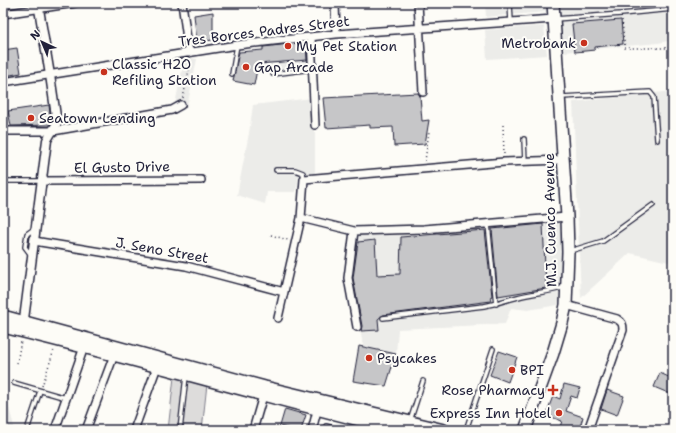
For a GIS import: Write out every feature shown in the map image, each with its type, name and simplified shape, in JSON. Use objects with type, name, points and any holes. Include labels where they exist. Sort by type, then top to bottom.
[{"type":"main road","name":"M.J. Cuenco Avenue","points":[[524,430],[562,323],[566,304],[568,252],[567,217],[554,3]]},
{"type":"main road","points":[[3,316],[57,340],[114,355],[159,363],[187,375],[264,391]]},
{"type":"main road","points":[[3,327],[23,326],[318,405],[400,430]]},
{"type":"main road","points":[[318,405],[444,430]]},
{"type":"street","points":[[3,14],[38,6],[75,3]]},
{"type":"street","points":[[182,3],[190,53]]},
{"type":"street","points":[[335,3],[336,34]]},
{"type":"street","points":[[418,3],[423,92]]},
{"type":"street","points":[[23,326],[43,181],[47,140],[57,123],[38,6]]},
{"type":"street","name":"Tres Borces Padres Street","points":[[3,82],[237,45],[336,34],[554,19]]},
{"type":"street","points":[[311,37],[315,125]]},
{"type":"street","points":[[3,131],[53,132],[172,110],[181,106]]},
{"type":"street","points":[[278,318],[301,218],[304,179],[504,162],[564,160]]},
{"type":"street","name":"El Gusto Drive","points":[[43,181],[201,180]]},
{"type":"street","points":[[301,218],[354,231],[424,229],[567,217]]},
{"type":"street","points":[[354,231],[348,278],[357,327]]},
{"type":"street","name":"J. Seno Street","points":[[34,241],[186,266],[284,292]]},
{"type":"street","points":[[566,304],[617,319],[623,325],[623,330],[588,430]]},
{"type":"street","points":[[55,430],[84,347]]},
{"type":"street","points":[[86,430],[114,355]]},
{"type":"street","points":[[134,430],[159,363]]},
{"type":"street","points":[[253,430],[264,391]]},
{"type":"street","points":[[312,430],[318,405]]},
{"type":"lane","points":[[510,3],[511,22]]},
{"type":"lane","points":[[554,19],[673,9]]},
{"type":"lane","points":[[232,74],[237,45]]},
{"type":"lane","points":[[273,74],[312,69]]},
{"type":"lane","points":[[560,97],[650,92],[654,97],[657,140]]},
{"type":"lane","points":[[524,139],[525,162]]},
{"type":"lane","points":[[276,170],[295,170],[303,173],[304,179]]},
{"type":"lane","points":[[3,181],[43,181]]},
{"type":"lane","points":[[568,252],[604,241],[654,205]]},
{"type":"lane","points":[[488,223],[496,304]]},
{"type":"lane","points":[[32,256],[25,247],[27,234],[36,227]]},
{"type":"lane","points":[[383,318],[496,304],[567,286]]},
{"type":"lane","points":[[466,430],[493,349]]},
{"type":"lane","points":[[180,430],[187,375]]},
{"type":"lane","points":[[409,422],[422,381]]},
{"type":"lane","points":[[14,383],[66,398]]},
{"type":"lane","points":[[27,430],[40,391]]},
{"type":"lane","points":[[326,426],[340,430]]},
{"type":"path","points":[[621,14],[624,48],[673,48]]},
{"type":"path","points":[[181,106],[191,58],[190,53]]},
{"type":"path","points":[[503,125],[504,162]]},
{"type":"path","points":[[424,168],[429,132]]},
{"type":"path","points":[[271,235],[296,242]]},
{"type":"path","points":[[18,363],[23,326]]},
{"type":"path","points":[[40,391],[57,340]]},
{"type":"shaded area","points":[[485,3],[545,3],[546,12],[486,17]]},
{"type":"shaded area","points":[[559,3],[673,3],[673,40],[658,43],[564,52]]},
{"type":"shaded area","points":[[544,26],[547,55],[487,59],[485,30]]},
{"type":"shaded area","points":[[308,41],[308,67],[258,73],[262,44]]},
{"type":"shaded area","points":[[185,56],[197,59],[187,107],[175,104]]},
{"type":"shaded area","points":[[673,91],[673,263],[630,253],[581,298],[573,102]]},
{"type":"shaded area","points":[[312,98],[315,127],[315,174],[299,175],[296,192],[267,192],[265,204],[237,195],[253,105]]},
{"type":"shaded area","points":[[561,222],[562,297],[558,305],[528,310],[511,308],[505,324],[398,329],[396,354],[386,386],[353,381],[359,346],[363,346],[351,278],[357,234],[485,228]]},
{"type":"shaded area","points":[[174,377],[207,384],[202,430],[168,430]]},
{"type":"shaded area","points":[[3,384],[6,397],[15,430],[3,430]]},
{"type":"building","points":[[213,12],[213,40],[197,42],[194,15]]},
{"type":"building","points":[[621,20],[623,44],[595,47],[595,50],[575,52],[572,24]]},
{"type":"building","points":[[306,42],[307,60],[258,64],[254,85],[233,81],[239,52],[263,50],[263,47]]},
{"type":"building","points":[[17,48],[21,73],[5,76],[3,50]]},
{"type":"building","points":[[418,93],[420,96],[422,121],[429,120],[425,144],[394,146],[393,127],[370,128],[370,125],[326,128],[323,98]]},
{"type":"building","name":"Seatown Lending","points":[[49,105],[51,122],[49,125],[11,126],[8,111]]},
{"type":"building","points":[[543,224],[546,288],[498,296],[492,229]]},
{"type":"building","points":[[485,230],[492,296],[490,297],[491,301],[383,315],[378,319],[379,330],[361,331],[362,326],[353,278],[358,242],[375,240],[377,275],[400,274],[401,237]]},
{"type":"building","points":[[359,346],[396,354],[386,386],[353,381]]},
{"type":"building","points":[[499,351],[517,357],[508,382],[490,375]]},
{"type":"building","points":[[660,373],[673,379],[673,395],[654,387]]},
{"type":"building","name":"Express Inn Hotel","points":[[564,384],[580,388],[577,398],[571,396],[566,411],[583,417],[579,430],[559,430],[562,421],[546,415],[553,396],[560,399]]},
{"type":"building","points":[[607,390],[624,396],[617,415],[601,409]]},
{"type":"building","points":[[285,409],[306,415],[301,430],[294,430],[280,426]]},
{"type":"place","name":"Metrobank","points":[[584,43]]},
{"type":"place","name":"My Pet Station","points":[[288,46]]},
{"type":"place","name":"Gap Arcade","points":[[246,67]]},
{"type":"place","name":"Classic H2O Refiling Station","points":[[104,72]]},
{"type":"place","name":"Seatown Lending","points":[[31,118]]},
{"type":"place","name":"Psycakes","points":[[369,358]]},
{"type":"place","name":"BPI","points":[[512,370]]},
{"type":"place","name":"Rose Pharmacy","points":[[553,390]]},
{"type":"place","name":"Express Inn Hotel","points":[[559,413]]}]
